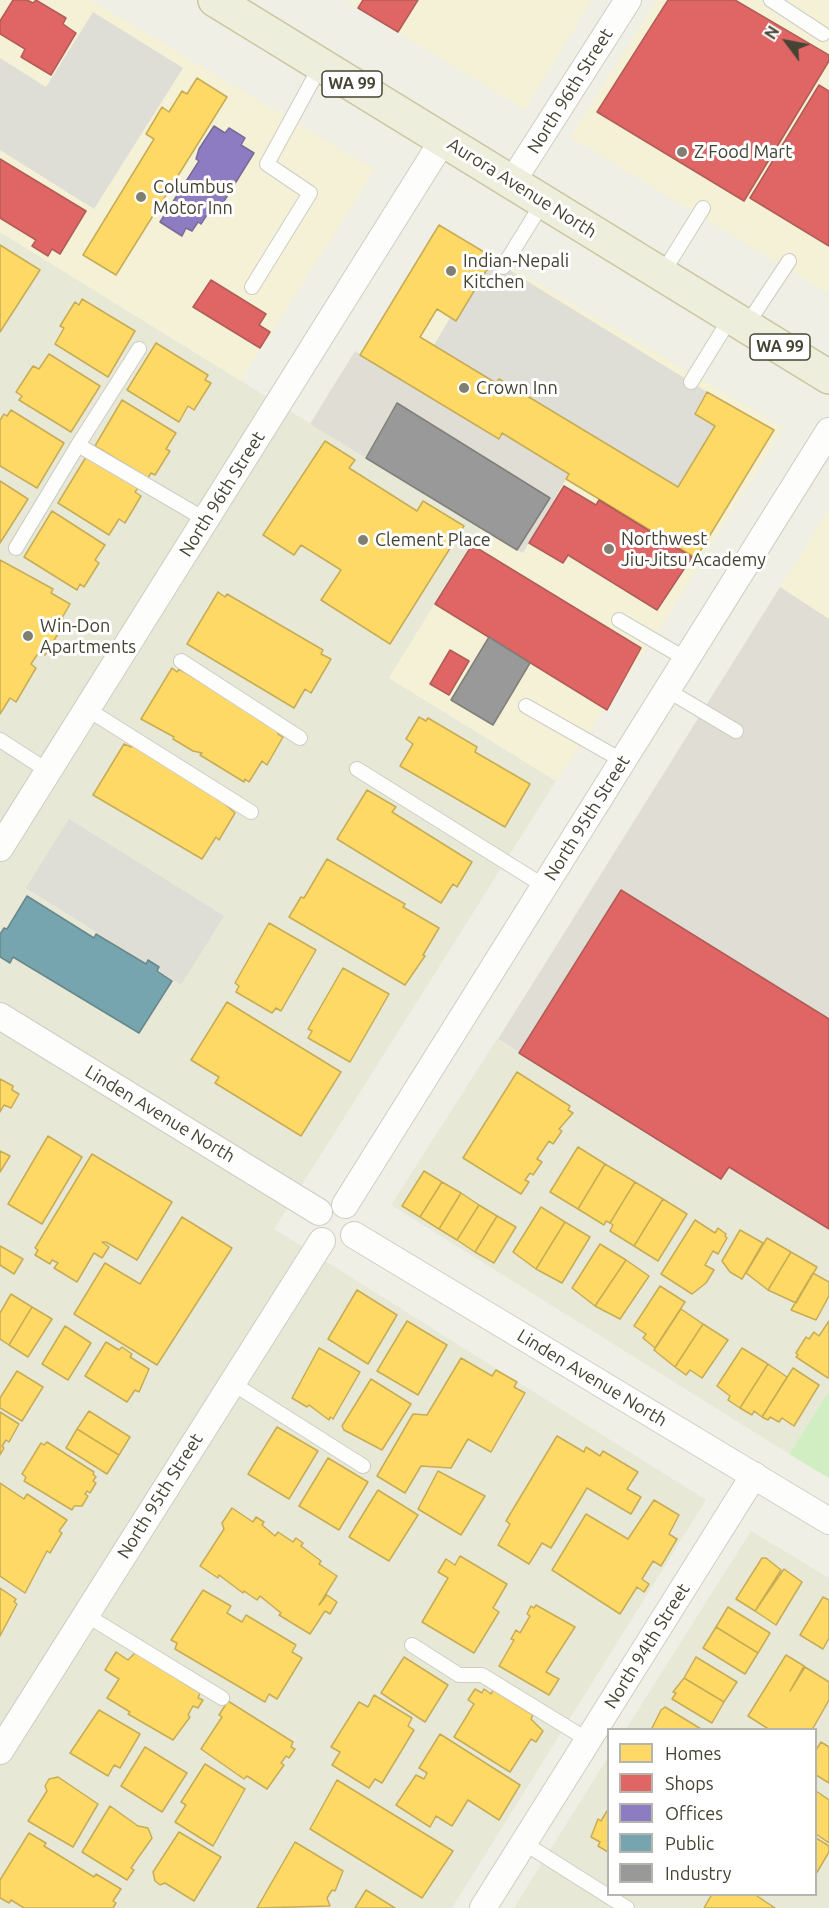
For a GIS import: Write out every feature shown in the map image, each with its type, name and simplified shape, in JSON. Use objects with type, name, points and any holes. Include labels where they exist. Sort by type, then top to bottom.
[{"type":"highway","name":"Aurora Avenue North","points":[[215,0],[829,377]]},
{"type":"street","name":"North 96th Street","points":[[512,182],[627,0]]},
{"type":"street","name":"North 96th Street","points":[[0,848],[443,140]]},
{"type":"street","name":"North 95th Street","points":[[345,1205],[829,430]]},
{"type":"street","name":"Linden Avenue North","points":[[0,1016],[319,1212]]},
{"type":"street","points":[[332,1203],[345,1205],[357,1221],[354,1235],[342,1245],[328,1245],[322,1241],[314,1228],[319,1212],[332,1203]]},
{"type":"street","name":"Linden Avenue North","points":[[354,1235],[829,1521]]},
{"type":"street","name":"North 95th Street","points":[[0,1751],[322,1241]]},
{"type":"street","name":"North 94th Street","points":[[483,1908],[754,1474]]},
{"type":"lane","points":[[771,0],[823,34]]},
{"type":"lane","points":[[252,287],[310,193],[267,164],[321,65]]},
{"type":"lane","points":[[503,267],[544,202]]},
{"type":"lane","points":[[662,274],[703,208]]},
{"type":"lane","points":[[691,382],[789,261]]},
{"type":"lane","points":[[16,548],[139,349]]},
{"type":"lane","points":[[78,445],[206,520]]},
{"type":"lane","points":[[619,620],[686,659]]},
{"type":"lane","points":[[181,661],[300,738]]},
{"type":"lane","points":[[667,690],[736,730]]},
{"type":"lane","points":[[526,706],[623,761]]},
{"type":"lane","points":[[87,709],[251,812]]},
{"type":"lane","points":[[0,740],[48,771]]},
{"type":"lane","points":[[357,770],[544,886]]},
{"type":"lane","points":[[232,1383],[363,1466]]},
{"type":"lane","points":[[86,1615],[222,1698]]},
{"type":"lane","points":[[412,1645],[459,1675],[483,1675],[588,1740]]},
{"type":"lane","points":[[524,1843],[607,1895]]},
{"type":"lane","points":[[608,1896],[627,1908]]},
{"type":"shaded area","points":[[3,0],[91,0],[375,170],[241,381],[0,232],[0,4]]},
{"type":"shaded area","points":[[345,0],[592,0],[525,110]]},
{"type":"shaded area","points":[[657,0],[829,0],[829,294],[570,137]]},
{"type":"shaded area","points":[[93,12],[183,68],[94,209],[0,150],[0,58],[46,87]]},
{"type":"shaded area","points":[[439,225],[784,428],[663,624],[556,781],[389,678],[481,529],[523,553],[566,479],[360,355]]},
{"type":"shaded area","points":[[0,232],[481,529],[389,678],[556,781],[274,1229],[706,1500],[452,1908],[0,1908]]},
{"type":"shaded area","points":[[493,260],[707,392],[695,414],[715,426],[678,487],[499,379],[496,383],[434,345],[450,318],[456,321]]},
{"type":"shaded area","points":[[355,351],[498,439],[502,433],[569,474],[523,553],[310,424]]},
{"type":"shaded area","points":[[829,509],[829,619],[780,587]]},
{"type":"shaded area","points":[[780,587],[829,619],[829,1229],[729,1167],[721,1179],[498,1039]]},
{"type":"shaded area","points":[[69,819],[224,916],[181,985],[26,888]]},
{"type":"shaded area","points":[[497,1039],[721,1179],[729,1167],[829,1229],[829,1391],[789,1454],[391,1205]]},
{"type":"shaded area","points":[[751,1531],[829,1578],[829,1908],[514,1908],[607,1759],[607,1896],[817,1896],[817,1728],[627,1728]]},
{"type":"green space","points":[[829,1391],[829,1478],[789,1454]]},
{"type":"building: Homes","name":"Columbus Motor Inn","points":[[197,78],[227,97],[116,275],[83,255],[154,139],[146,134],[162,107],[169,112],[182,91],[187,94]]},
{"type":"building: Homes","name":"Crown Inn","points":[[439,225],[494,258],[456,321],[437,309],[420,337],[496,383],[499,379],[678,487],[715,426],[695,414],[707,392],[774,430],[696,558],[566,479],[569,474],[502,433],[499,439],[360,355]]},
{"type":"building: Homes","points":[[0,245],[40,270],[0,332]]},
{"type":"building: Homes","points":[[82,299],[135,331],[108,377],[55,344],[64,328],[60,326],[75,302],[79,305]]},
{"type":"building: Homes","points":[[156,343],[208,375],[205,380],[211,383],[194,410],[188,406],[179,422],[127,390]]},
{"type":"building: Homes","points":[[49,354],[100,386],[71,432],[19,400],[22,396],[16,392],[33,366],[39,369]]},
{"type":"building: Homes","points":[[122,400],[176,433],[166,449],[170,451],[155,475],[151,473],[148,478],[95,446]]},
{"type":"building: Homes","points":[[11,410],[64,443],[37,488],[0,466],[0,420]]},
{"type":"building: Homes","name":"Clement Place","points":[[325,441],[355,460],[349,468],[417,511],[423,501],[464,526],[390,644],[321,600],[341,570],[301,545],[294,555],[263,535]]},
{"type":"building: Homes","points":[[86,457],[138,488],[135,492],[141,496],[125,523],[119,519],[109,535],[58,503]]},
{"type":"building: Homes","points":[[0,481],[28,499],[0,543]]},
{"type":"building: Homes","points":[[52,511],[105,545],[95,560],[99,563],[84,587],[80,584],[77,590],[24,557]]},
{"type":"building: Homes","name":"Win-Don Apartments","points":[[0,560],[53,589],[51,593],[70,604],[62,618],[66,621],[45,655],[39,652],[31,664],[36,668],[16,702],[10,698],[0,714]]},
{"type":"building: Homes","points":[[218,592],[225,597],[227,594],[323,650],[321,654],[331,659],[311,693],[305,689],[294,708],[187,644]]},
{"type":"building: Homes","points":[[172,668],[177,672],[179,669],[275,726],[278,734],[283,737],[267,765],[262,761],[249,782],[245,779],[244,782],[200,755],[202,753],[193,751],[173,739],[174,737],[141,719]]},
{"type":"building: Homes","points":[[419,717],[426,721],[428,718],[477,747],[475,752],[530,784],[505,827],[400,766],[413,744],[406,739]]},
{"type":"building: Homes","points":[[124,744],[131,747],[133,744],[226,801],[225,804],[235,813],[219,840],[216,837],[202,859],[93,795]]},
{"type":"building: Homes","points":[[367,790],[396,807],[392,812],[472,862],[457,887],[453,884],[441,903],[337,839]]},
{"type":"building: Homes","points":[[327,859],[405,904],[403,907],[439,928],[423,955],[425,956],[405,985],[289,917],[301,897],[304,898]]},
{"type":"building: Homes","points":[[269,923],[316,950],[281,1011],[276,1008],[272,1013],[236,992],[239,986],[235,983]]},
{"type":"building: Homes","points":[[343,968],[389,994],[350,1062],[308,1038],[312,1031],[308,1029]]},
{"type":"building: Homes","points":[[227,1002],[341,1072],[301,1136],[215,1083],[219,1077],[191,1060]]},
{"type":"building: Homes","points":[[517,1072],[570,1106],[568,1110],[573,1113],[559,1129],[562,1131],[553,1144],[549,1141],[537,1159],[542,1162],[533,1175],[530,1173],[525,1180],[529,1182],[521,1194],[463,1158]]},
{"type":"building: Homes","points":[[0,1079],[13,1086],[12,1090],[19,1094],[11,1108],[4,1105],[0,1112]]},
{"type":"building: Homes","points":[[48,1136],[82,1157],[42,1224],[8,1204]]},
{"type":"building: Homes","points":[[578,1147],[605,1164],[578,1209],[550,1192]]},
{"type":"building: Homes","points":[[0,1151],[10,1156],[0,1172]]},
{"type":"building: Homes","points":[[92,1154],[172,1202],[137,1260],[106,1242],[102,1242],[109,1247],[102,1258],[94,1253],[77,1282],[54,1268],[58,1263],[52,1260],[50,1264],[35,1255],[38,1250],[35,1248]]},
{"type":"building: Homes","points":[[605,1164],[635,1182],[610,1223],[606,1221],[604,1225],[578,1209]]},
{"type":"building: Homes","points":[[424,1171],[442,1182],[420,1217],[402,1206]]},
{"type":"building: Homes","points":[[442,1182],[461,1193],[439,1229],[420,1217]]},
{"type":"building: Homes","points":[[635,1182],[663,1199],[634,1246],[610,1231],[613,1225],[610,1223]]},
{"type":"building: Homes","points":[[461,1193],[479,1205],[457,1240],[439,1229]]},
{"type":"building: Homes","points":[[663,1199],[687,1214],[658,1261],[634,1246]]},
{"type":"building: Homes","points":[[479,1205],[497,1216],[475,1252],[457,1240]]},
{"type":"building: Homes","points":[[541,1207],[565,1222],[536,1269],[513,1252]]},
{"type":"building: Homes","points":[[497,1216],[516,1227],[494,1263],[475,1252]]},
{"type":"building: Homes","points":[[182,1217],[232,1248],[157,1365],[74,1314],[105,1263],[140,1284]]},
{"type":"building: Homes","points":[[695,1220],[715,1233],[718,1228],[726,1234],[727,1238],[718,1254],[713,1251],[705,1265],[714,1270],[706,1283],[692,1294],[661,1274]]},
{"type":"building: Homes","points":[[565,1222],[590,1237],[562,1283],[536,1269]]},
{"type":"building: Homes","points":[[740,1230],[763,1243],[742,1279],[730,1272],[722,1261]]},
{"type":"building: Homes","points":[[767,1238],[791,1252],[768,1290],[746,1273]]},
{"type":"building: Homes","points":[[600,1244],[626,1260],[595,1306],[572,1288]]},
{"type":"building: Homes","points":[[0,1246],[23,1259],[14,1274],[0,1265]]},
{"type":"building: Homes","points":[[791,1252],[817,1267],[796,1303],[768,1290]]},
{"type":"building: Homes","points":[[626,1260],[649,1276],[620,1319],[595,1306]]},
{"type":"building: Homes","points":[[813,1273],[829,1282],[829,1296],[816,1320],[791,1310]]},
{"type":"building: Homes","points":[[660,1286],[685,1302],[655,1348],[643,1338],[646,1334],[634,1326]]},
{"type":"building: Homes","points":[[357,1290],[397,1315],[368,1364],[328,1339]]},
{"type":"building: Homes","points":[[11,1294],[32,1307],[9,1345],[0,1339],[0,1313]]},
{"type":"building: Homes","points":[[32,1307],[52,1319],[28,1357],[9,1345]]},
{"type":"building: Homes","points":[[681,1309],[703,1324],[675,1367],[654,1350]]},
{"type":"building: Homes","points":[[407,1321],[447,1345],[418,1395],[377,1371]]},
{"type":"building: Homes","points":[[829,1321],[828,1378],[796,1357],[798,1355],[796,1353],[806,1337],[809,1339],[814,1332],[819,1336]]},
{"type":"building: Homes","points":[[703,1324],[728,1340],[702,1378],[690,1370],[686,1375],[675,1367]]},
{"type":"building: Homes","points":[[65,1326],[91,1343],[68,1380],[42,1364]]},
{"type":"building: Homes","points":[[106,1342],[119,1350],[122,1347],[132,1354],[130,1357],[149,1369],[139,1392],[135,1390],[127,1402],[85,1376]]},
{"type":"building: Homes","points":[[319,1348],[360,1372],[333,1419],[330,1417],[329,1420],[309,1405],[307,1407],[292,1398]]},
{"type":"building: Homes","points":[[742,1348],[768,1364],[740,1408],[728,1400],[730,1396],[717,1386]]},
{"type":"building: Homes","points":[[461,1358],[492,1376],[496,1370],[517,1382],[514,1387],[525,1393],[491,1452],[468,1439],[451,1468],[421,1466],[405,1493],[377,1476],[413,1414],[427,1415]]},
{"type":"building: Homes","points":[[768,1364],[787,1377],[762,1417],[754,1411],[752,1415],[740,1408]]},
{"type":"building: Homes","points":[[793,1368],[819,1385],[794,1426],[782,1418],[779,1422],[770,1417],[768,1420],[762,1417]]},
{"type":"building: Homes","points":[[17,1371],[43,1387],[22,1421],[0,1408],[0,1398]]},
{"type":"building: Homes","points":[[371,1379],[411,1404],[382,1450],[344,1430],[342,1426]]},
{"type":"building: Homes","points":[[89,1411],[130,1437],[119,1455],[77,1429]]},
{"type":"building: Homes","points":[[0,1412],[19,1424],[9,1442],[6,1440],[2,1446],[4,1448],[0,1455]]},
{"type":"building: Homes","points":[[277,1427],[318,1451],[289,1499],[248,1474]]},
{"type":"building: Homes","points":[[77,1429],[119,1455],[107,1474],[66,1448]]},
{"type":"building: Homes","points":[[557,1436],[584,1452],[586,1447],[600,1456],[603,1451],[638,1472],[627,1489],[641,1497],[631,1514],[587,1488],[551,1548],[542,1543],[529,1564],[498,1545],[510,1524],[506,1521]]},
{"type":"building: Homes","points":[[47,1442],[94,1472],[96,1477],[93,1481],[96,1483],[90,1493],[87,1491],[85,1494],[88,1496],[82,1506],[74,1506],[72,1510],[24,1481],[26,1477],[22,1474],[41,1443],[44,1445]]},
{"type":"building: Homes","points":[[328,1458],[368,1482],[339,1530],[299,1506]]},
{"type":"building: Homes","points":[[438,1471],[485,1496],[461,1535],[418,1509]]},
{"type":"building: Homes","points":[[0,1483],[24,1499],[27,1494],[67,1520],[59,1531],[62,1533],[50,1553],[47,1551],[25,1593],[0,1576]]},
{"type":"building: Homes","points":[[378,1490],[418,1515],[389,1561],[349,1537]]},
{"type":"building: Homes","points":[[654,1500],[679,1515],[669,1534],[677,1539],[661,1566],[653,1561],[642,1579],[649,1584],[644,1592],[637,1587],[620,1614],[552,1570],[586,1514],[628,1539]]},
{"type":"building: Homes","points":[[232,1508],[253,1522],[256,1517],[264,1522],[262,1525],[275,1536],[278,1532],[293,1542],[296,1538],[303,1543],[301,1546],[321,1561],[319,1564],[337,1576],[319,1605],[327,1595],[337,1602],[330,1614],[325,1611],[310,1634],[279,1615],[281,1613],[260,1596],[257,1600],[244,1591],[243,1593],[219,1575],[218,1578],[200,1566],[224,1529],[222,1523]]},
{"type":"building: Homes","points":[[460,1556],[507,1584],[493,1608],[499,1612],[474,1653],[422,1622],[448,1578],[438,1572],[446,1559],[455,1565]]},
{"type":"building: Homes","points":[[762,1558],[766,1558],[781,1570],[755,1611],[736,1599]]},
{"type":"building: Homes","points":[[784,1569],[802,1582],[776,1625],[755,1611]]},
{"type":"building: Homes","points":[[0,1588],[16,1599],[14,1602],[17,1604],[0,1636]]},
{"type":"building: Homes","points":[[203,1590],[231,1606],[227,1613],[242,1622],[246,1615],[296,1645],[292,1652],[302,1658],[277,1699],[269,1694],[265,1702],[175,1649],[177,1643],[171,1640]]},
{"type":"building: Homes","points":[[823,1597],[829,1600],[829,1638],[823,1649],[800,1635]]},
{"type":"building: Homes","points":[[536,1605],[575,1627],[546,1672],[559,1679],[549,1695],[499,1666],[514,1640],[511,1639],[516,1630],[520,1633],[530,1616],[527,1614],[531,1606],[534,1608]]},
{"type":"building: Homes","points":[[728,1607],[770,1633],[758,1653],[716,1627]]},
{"type":"building: Homes","points":[[716,1627],[758,1653],[745,1674],[703,1648]]},
{"type":"building: Homes","points":[[116,1652],[128,1660],[135,1653],[180,1678],[179,1680],[200,1693],[198,1698],[203,1700],[198,1708],[193,1706],[188,1715],[190,1717],[173,1740],[128,1714],[130,1712],[107,1698],[119,1679],[105,1670]]},
{"type":"building: Homes","points":[[786,1655],[804,1666],[790,1691],[805,1667],[829,1682],[829,1700],[813,1728],[767,1728],[748,1716]]},
{"type":"building: Homes","points":[[404,1657],[448,1685],[425,1722],[381,1693]]},
{"type":"building: Homes","points":[[696,1657],[737,1682],[724,1702],[684,1678]]},
{"type":"building: Homes","points":[[684,1678],[724,1702],[712,1723],[672,1699],[676,1693],[673,1692]]},
{"type":"building: Homes","points":[[475,1689],[482,1693],[484,1689],[491,1694],[493,1690],[533,1715],[531,1719],[543,1731],[536,1742],[531,1739],[510,1772],[454,1737],[474,1704],[468,1700]]},
{"type":"building: Homes","points":[[374,1695],[412,1718],[408,1726],[414,1730],[382,1783],[375,1779],[369,1788],[332,1765],[340,1752],[331,1747],[359,1702],[368,1707]]},
{"type":"building: Homes","points":[[228,1701],[293,1742],[291,1747],[295,1749],[289,1758],[286,1756],[281,1763],[284,1765],[267,1789],[247,1776],[244,1779],[201,1749],[222,1717],[219,1715]]},
{"type":"building: Homes","points":[[665,1707],[699,1728],[652,1728],[661,1710]]},
{"type":"building: Homes","points":[[99,1710],[140,1734],[120,1768],[114,1765],[108,1776],[70,1753]]},
{"type":"building: Homes","points":[[440,1734],[520,1785],[499,1820],[468,1800],[452,1826],[436,1816],[430,1827],[396,1805],[416,1775],[424,1779],[427,1773],[419,1768]]},
{"type":"building: Homes","points":[[821,1742],[829,1747],[829,1783],[817,1776],[817,1748]]},
{"type":"building: Homes","points":[[145,1747],[187,1773],[162,1812],[121,1786]]},
{"type":"building: Homes","points":[[205,1764],[245,1789],[213,1846],[175,1822],[186,1805],[181,1802]]},
{"type":"building: Homes","points":[[58,1777],[98,1804],[73,1847],[28,1821],[47,1791],[45,1786],[49,1779]]},
{"type":"building: Homes","points":[[337,1780],[453,1851],[422,1898],[310,1829]]},
{"type":"building: Homes","points":[[817,1792],[829,1800],[829,1843],[817,1835]]},
{"type":"building: Homes","points":[[110,1806],[138,1826],[148,1828],[152,1838],[131,1868],[134,1870],[127,1880],[82,1852]]},
{"type":"building: Homes","points":[[607,1811],[607,1851],[598,1846],[600,1842],[591,1837],[598,1819],[601,1821]]},
{"type":"building: Homes","points":[[179,1832],[221,1857],[194,1901],[165,1883],[160,1885],[155,1881],[153,1872]]},
{"type":"building: Homes","points":[[29,1833],[46,1843],[44,1846],[94,1877],[96,1874],[121,1889],[113,1901],[116,1903],[113,1908],[24,1908],[11,1900],[9,1903],[0,1898],[0,1880]]},
{"type":"building: Homes","points":[[817,1839],[829,1846],[829,1852],[817,1872]]},
{"type":"building: Homes","points":[[295,1842],[343,1871],[335,1891],[332,1890],[327,1898],[330,1906],[257,1908]]},
{"type":"building: Homes","points":[[366,1890],[395,1908],[355,1908]]},
{"type":"building: Homes","points":[[711,1896],[757,1896],[775,1908],[704,1908]]},
{"type":"building: Shops","points":[[13,0],[27,0],[33,3],[36,0],[66,18],[63,24],[76,33],[51,75],[21,57],[25,49],[0,34],[0,21]]},
{"type":"building: Shops","points":[[363,0],[418,0],[398,32],[358,8]]},
{"type":"building: Shops","points":[[668,0],[735,0],[829,55],[829,61],[744,201],[597,112]]},
{"type":"building: Shops","points":[[819,85],[829,91],[829,246],[750,198]]},
{"type":"building: Shops","points":[[0,159],[86,211],[60,254],[52,249],[48,256],[32,246],[36,240],[0,218]]},
{"type":"building: Shops","points":[[211,280],[266,314],[259,325],[270,332],[260,348],[193,307]]},
{"type":"building: Shops","name":"Northwest Jiu-Jitsu Academy","points":[[564,486],[596,505],[599,500],[692,557],[657,610],[568,555],[563,563],[529,543]]},
{"type":"building: Shops","points":[[472,545],[641,648],[607,710],[435,604]]},
{"type":"building: Shops","points":[[450,650],[469,661],[449,695],[430,684]]},
{"type":"building: Shops","points":[[621,890],[829,1019],[829,1229],[729,1167],[721,1179],[519,1053]]},
{"type":"building: Offices","points":[[214,126],[225,133],[229,128],[245,138],[241,145],[254,153],[221,206],[215,202],[201,224],[198,222],[192,231],[186,228],[182,236],[160,222],[199,161],[196,159],[199,149]]},
{"type":"building: Public","points":[[27,896],[94,938],[96,934],[146,964],[148,960],[159,967],[157,971],[172,981],[139,1033],[13,957],[10,963],[0,957],[0,934],[4,928],[7,929]]},
{"type":"building: Industry","points":[[397,403],[550,498],[517,550],[366,458]]},
{"type":"building: Industry","points":[[489,637],[530,663],[493,725],[451,700]]},
{"type":"place","name":"Z Food Mart","points":[[682,152]]},
{"type":"place","name":"Columbus Motor Inn","points":[[141,197]]},
{"type":"place","name":"Indian-Nepali Kitchen","points":[[451,271]]},
{"type":"place","name":"Crown Inn","points":[[464,388]]},
{"type":"place","name":"Clement Place","points":[[363,540]]},
{"type":"place","name":"Northwest Jiu-Jitsu Academy","points":[[609,549]]},
{"type":"place","name":"Win-Don Apartments","points":[[28,636]]}]
